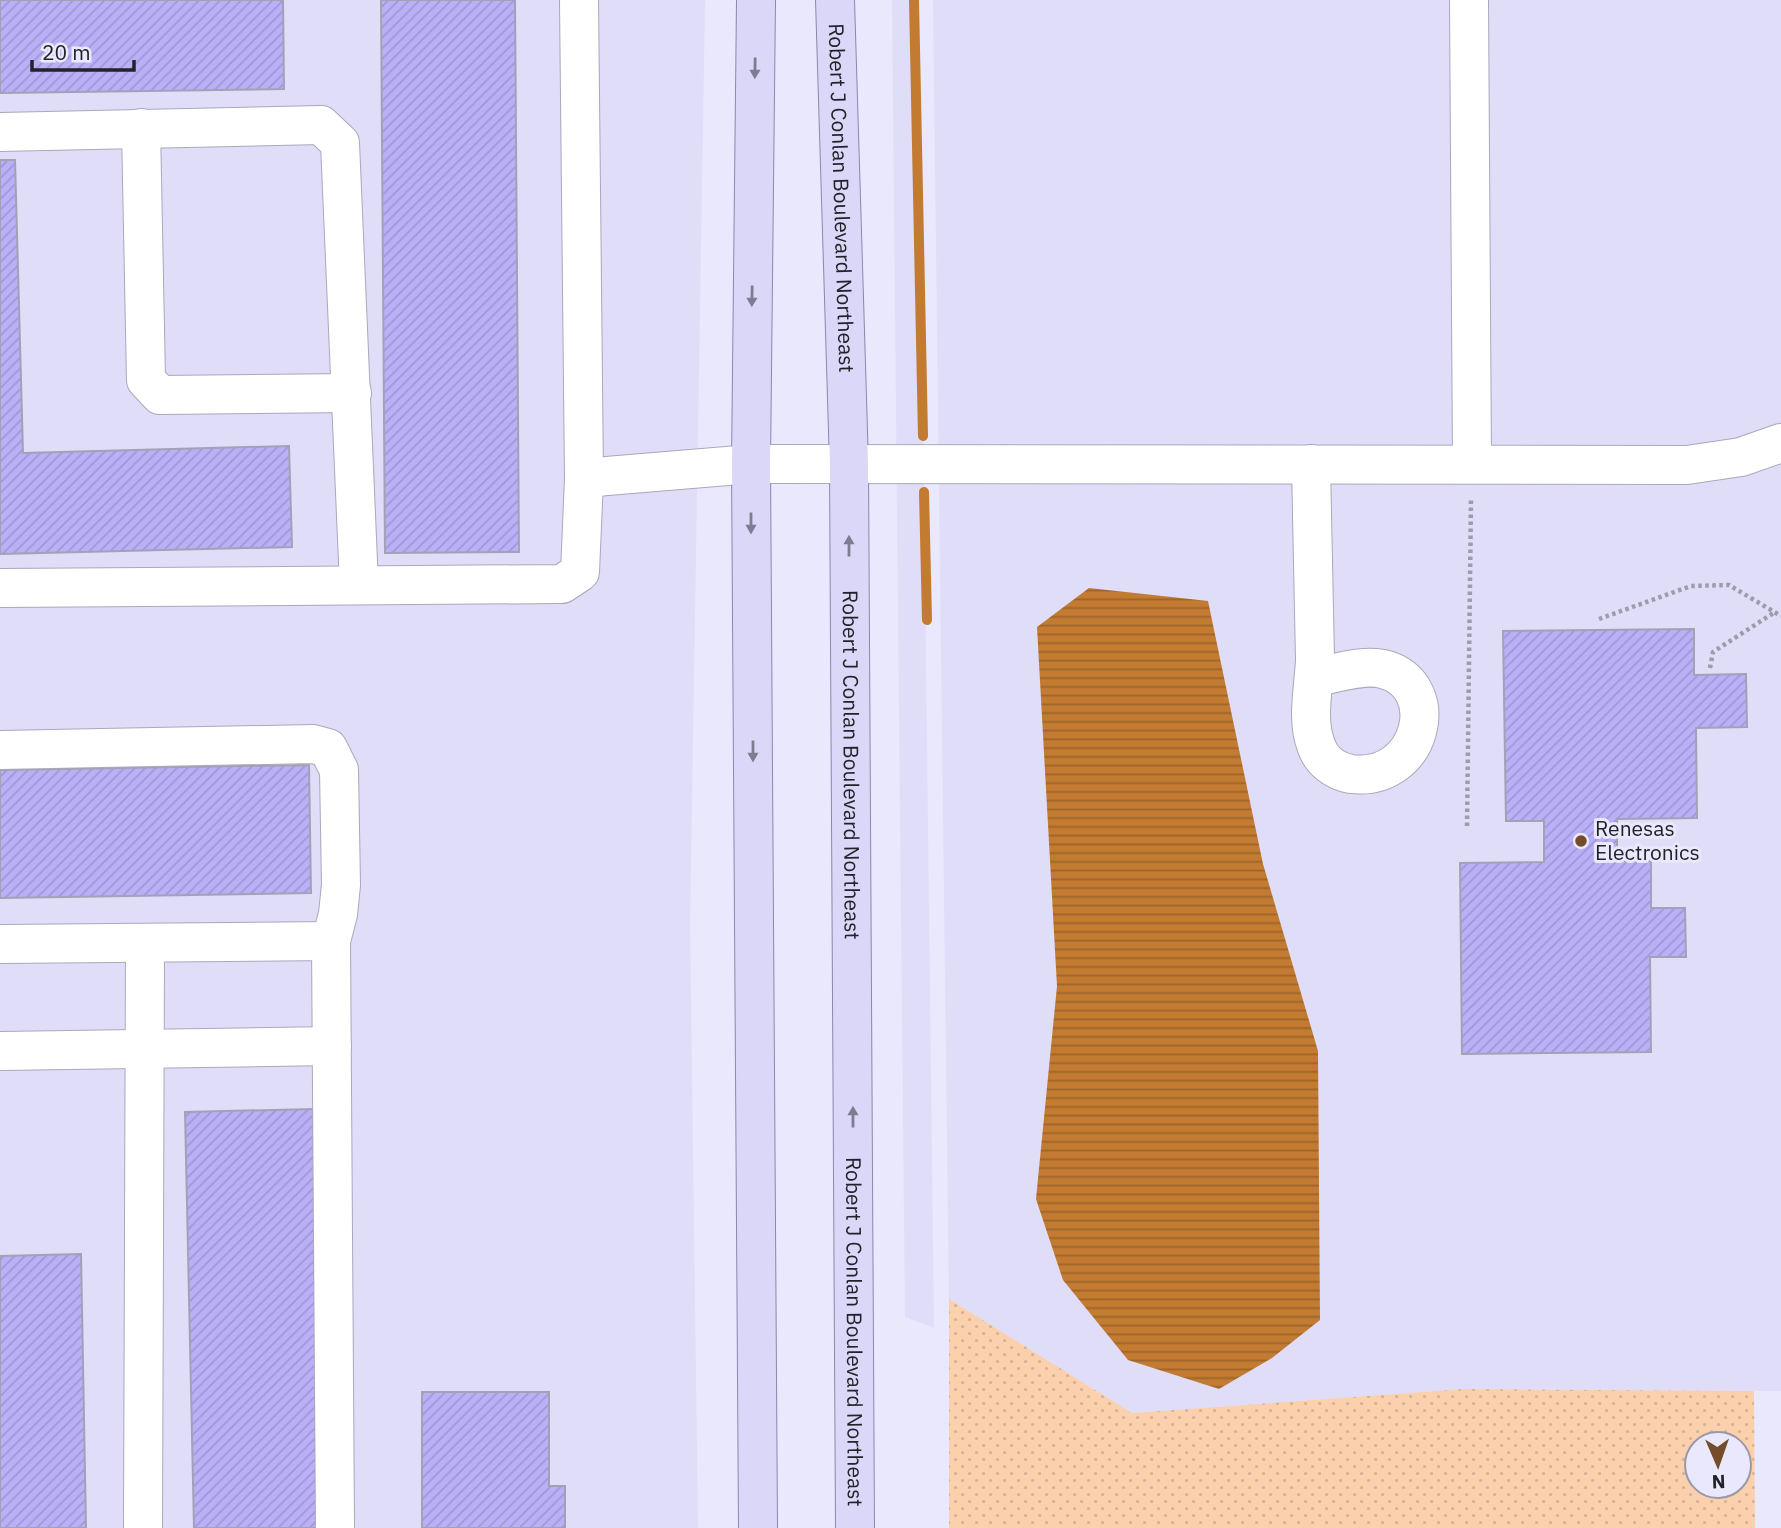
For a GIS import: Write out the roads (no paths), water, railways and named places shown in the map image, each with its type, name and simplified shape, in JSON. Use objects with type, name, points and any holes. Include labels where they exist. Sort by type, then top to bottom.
[{"type":"main road","points":[[755,0],[751,464],[758,1528]]},
{"type":"main road","name":"Robert J Conlan Boulevard Northeast","points":[[835,0],[849,464],[855,1528]]},
{"type":"lane","points":[[0,588],[562,584],[580,572],[584,479],[579,0]]},
{"type":"lane","points":[[1469,0],[1472,464]]},
{"type":"lane","points":[[0,132],[321,125],[340,143],[359,585]]},
{"type":"lane","points":[[141,128],[146,380],[160,394],[352,393]]},
{"type":"lane","points":[[584,479],[751,464],[1687,465],[1741,457],[1781,443]]},
{"type":"lane","points":[[1311,464],[1314,677]]},
{"type":"lane","points":[[0,750],[313,744],[328,748],[339,771],[341,885],[338,914],[331,940],[335,1528]]},
{"type":"lane","points":[[0,944],[331,940]]},
{"type":"lane","points":[[143,1528],[145,943]]},
{"type":"lane","points":[[0,1051],[331,1046]]},
{"type":"waterway","points":[[914,0],[923,436]]},
{"type":"waterway","points":[[924,492],[927,620]]},
{"type":"place","name":"Renesas Electronics","points":[[1581,841]]}]
